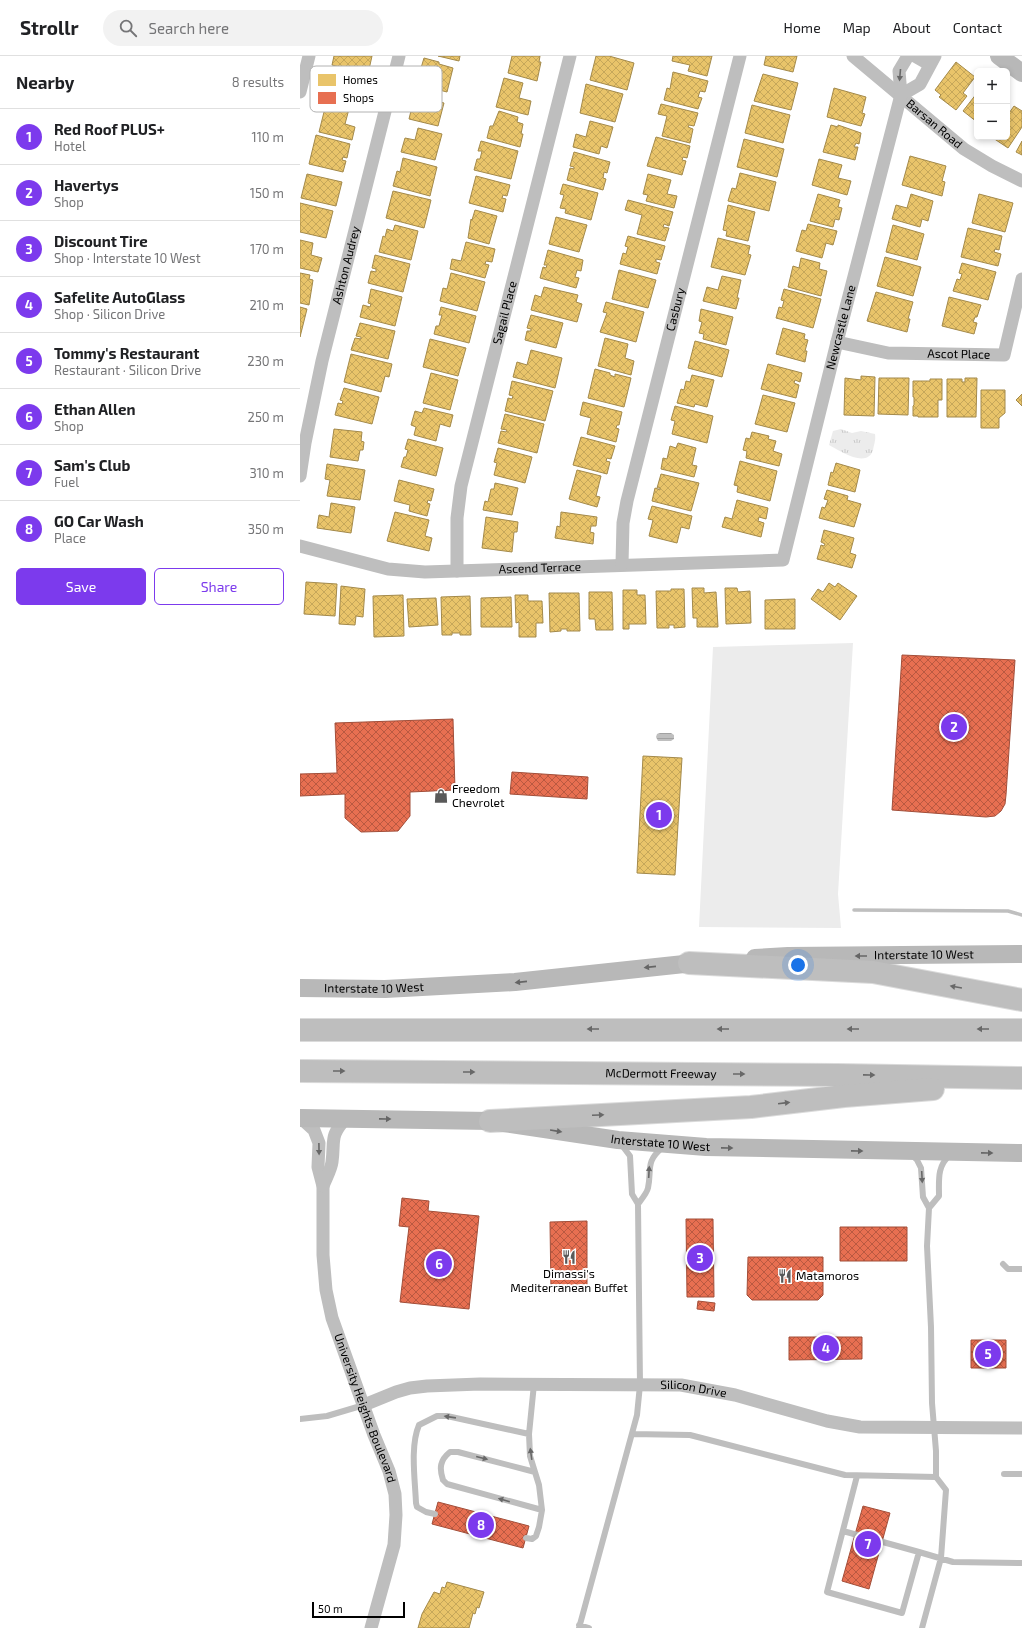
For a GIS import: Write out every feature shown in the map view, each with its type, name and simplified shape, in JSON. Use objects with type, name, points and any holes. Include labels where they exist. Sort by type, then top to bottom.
[{"type":"highway","points":[[689,963],[873,972],[1022,1000]]},
{"type":"highway","points":[[300,1030],[1022,1030]]},
{"type":"highway","name":"McDermott Freeway","points":[[300,1071],[837,1075],[1022,1078]]},
{"type":"highway","points":[[490,1121],[751,1107],[917,1090],[1022,1085]]},
{"type":"main road","points":[[999,56],[1022,73]]},
{"type":"main road","name":"Interstate 10 West","points":[[300,988],[385,989],[515,982],[689,963],[788,956],[1022,954]]},
{"type":"main road","name":"Interstate 10 West","points":[[300,1118],[490,1121],[618,1140],[706,1147],[904,1152],[1022,1153]]},
{"type":"street","name":"Ashton Audrey","points":[[397,66],[400,56]]},
{"type":"street","name":"Sagail Place","points":[[457,571],[457,518],[461,486],[570,56]]},
{"type":"street","name":"Casbury","points":[[622,564],[622,530],[627,501],[740,56]]},
{"type":"street","name":"Barsan Road","points":[[853,56],[964,149],[992,166],[1022,181]]},
{"type":"street","name":"Newcastle Lane","points":[[784,560],[837,342],[900,95],[899,70],[908,56]]},
{"type":"street","points":[[900,95],[920,84],[932,60],[915,56]]},
{"type":"street","points":[[300,92],[306,59]]},
{"type":"street","name":"Ashton Audrey","points":[[300,476],[305,443],[322,361],[386,112]]},
{"type":"street","name":"Ascot Place","points":[[837,342],[888,353],[1004,355],[1022,279]]},
{"type":"street","name":"Ascend Terrace","points":[[300,546],[388,569],[425,572],[622,564],[784,560]]},
{"type":"street","name":"University Heights Boulevard","points":[[300,1118],[314,1130],[319,1143],[318,1167],[323,1186],[323,1255],[326,1290],[332,1318],[374,1435],[389,1471],[395,1494],[396,1515],[394,1545],[370,1628]]},
{"type":"street","name":"University Heights Boulevard","points":[[323,1186],[332,1163],[332,1140],[336,1129],[346,1118]]},
{"type":"street","name":"Silicon Drive","points":[[364,1404],[396,1392],[421,1387],[480,1384],[681,1385],[735,1395],[827,1421],[860,1427],[1022,1428]]},
{"type":"lane","points":[[589,1628],[579,1627],[632,1434],[637,1414],[640,1385],[638,1204],[632,1194],[630,1156],[618,1140]]},
{"type":"lane","points":[[638,1204],[648,1189],[649,1164],[654,1154],[667,1144]]},
{"type":"lane","points":[[904,1152],[917,1160],[921,1168],[922,1197],[929,1208],[927,1246],[936,1477],[946,1490],[941,1558],[922,1628]]},
{"type":"lane","points":[[929,1208],[939,1196],[939,1173],[941,1165],[952,1152]]},
{"type":"lane","points":[[1003,1264],[1008,1270],[1022,1269]]},
{"type":"lane","points":[[526,1538],[532,1539],[536,1536],[542,1510],[542,1502],[530,1456],[529,1434],[534,1384]]},
{"type":"lane","points":[[300,1419],[327,1416],[364,1404]]},
{"type":"lane","points":[[435,1514],[420,1509],[417,1507],[416,1503],[414,1444],[415,1433],[419,1425],[437,1416],[448,1416],[529,1434]]},
{"type":"lane","points":[[632,1434],[690,1435],[845,1475],[936,1477]]},
{"type":"lane","points":[[535,1472],[458,1452],[450,1452],[443,1458],[440,1464],[442,1480],[447,1484],[542,1510]]},
{"type":"lane","points":[[1004,1474],[1022,1474]]},
{"type":"lane","points":[[857,1476],[827,1592],[902,1613],[919,1552]]},
{"type":"lane","points":[[843,1531],[953,1562],[1022,1563]]},
{"type":"green space","points":[[841,429],[852,433],[861,431],[875,434],[873,450],[870,455],[865,458],[853,457],[829,445],[833,431]]},
{"type":"green space","points":[[853,643],[838,894],[841,928],[699,927],[713,647]]},
{"type":"shaded area","points":[[671,733],[674,735],[674,739],[671,741],[658,741],[656,737],[657,734]]},
{"type":"building: Homes","points":[[334,56],[372,56],[370,66],[332,65]]},
{"type":"building: Homes","points":[[438,56],[460,56],[459,61]]},
{"type":"building: Homes","points":[[512,56],[540,56],[539,62],[541,62],[537,81],[508,73]]},
{"type":"building: Homes","points":[[596,56],[609,56],[634,63],[627,90],[590,80]]},
{"type":"building: Homes","points":[[673,56],[712,56],[707,76],[688,71],[690,65],[672,61]]},
{"type":"building: Homes","points":[[766,56],[797,56],[793,72],[764,65]]},
{"type":"building: Homes","points":[[424,58],[453,68],[447,92],[442,91],[442,66],[422,66]]},
{"type":"building: Homes","points":[[956,62],[974,76],[963,93],[967,96],[956,110],[939,97],[941,95],[935,90]]},
{"type":"building: Homes","points":[[673,72],[708,81],[705,92],[700,91],[698,97],[702,98],[698,109],[664,100],[667,88],[670,89]]},
{"type":"building: Homes","points":[[763,74],[798,83],[791,110],[754,101]]},
{"type":"building: Homes","points":[[504,78],[523,83],[519,98],[531,101],[528,115],[496,107]]},
{"type":"building: Homes","points":[[586,84],[623,94],[615,122],[580,113]]},
{"type":"building: Homes","points":[[834,88],[866,97],[862,113],[865,114],[861,126],[827,117]]},
{"type":"building: Homes","points":[[974,97],[974,120],[963,111]]},
{"type":"building: Homes","points":[[661,104],[698,113],[694,126],[689,125],[688,127],[693,129],[690,143],[662,136],[667,116],[658,114]]},
{"type":"building: Homes","points":[[752,105],[790,115],[783,143],[745,133]]},
{"type":"building: Homes","points":[[1014,106],[1022,111],[1022,127],[1008,148],[996,140],[1010,140],[1010,112]]},
{"type":"building: Homes","points":[[499,111],[518,117],[517,122],[523,124],[521,134],[523,134],[520,147],[487,138],[490,126],[493,126]]},
{"type":"building: Homes","points":[[324,112],[348,112],[345,124],[355,127],[352,140],[319,132]]},
{"type":"building: Homes","points":[[411,112],[442,112],[438,126],[409,119]]},
{"type":"building: Homes","points":[[590,121],[613,127],[607,148],[601,146],[599,154],[573,147],[576,134],[586,137]]},
{"type":"building: Homes","points":[[831,125],[838,127],[838,125],[861,133],[859,144],[856,143],[854,147],[858,147],[855,160],[823,152]]},
{"type":"building: Homes","points":[[418,128],[442,134],[435,160],[401,152],[405,138],[415,140]]},
{"type":"building: Homes","points":[[316,135],[350,144],[347,158],[343,157],[342,160],[346,161],[343,172],[309,164]]},
{"type":"building: Homes","points":[[656,137],[690,146],[687,158],[683,157],[682,160],[686,161],[682,175],[647,166]]},
{"type":"building: Homes","points":[[744,139],[784,149],[777,177],[737,167]]},
{"type":"building: Homes","points":[[481,141],[518,151],[511,179],[474,170],[477,159],[480,159],[482,151],[478,151]]},
{"type":"building: Homes","points":[[1022,141],[1022,155],[1016,152]]},
{"type":"building: Homes","points":[[574,152],[610,162],[607,173],[604,172],[603,178],[606,179],[603,190],[567,180],[570,168],[574,169],[574,167],[570,166]]},
{"type":"building: Homes","points":[[910,156],[946,166],[942,181],[945,182],[942,196],[902,185]]},
{"type":"building: Homes","points":[[403,158],[437,167],[430,196],[393,186],[397,171],[400,172]]},
{"type":"building: Homes","points":[[819,159],[842,165],[838,178],[851,181],[847,195],[812,185]]},
{"type":"building: Homes","points":[[740,173],[776,182],[769,211],[728,201],[732,188],[736,189]]},
{"type":"building: Homes","points":[[307,174],[342,182],[336,206],[301,198]]},
{"type":"building: Homes","points":[[648,174],[671,180],[667,194],[677,196],[674,208],[646,201],[648,195],[643,194]]},
{"type":"building: Homes","points":[[476,176],[510,185],[507,196],[503,195],[502,198],[506,199],[503,212],[469,203]]},
{"type":"building: Homes","points":[[563,184],[598,193],[591,220],[565,213],[566,209],[560,208],[564,195],[560,194]]},
{"type":"building: Homes","points":[[393,191],[431,200],[424,228],[386,218]]},
{"type":"building: Homes","points":[[818,194],[840,200],[838,207],[842,208],[839,220],[835,219],[833,227],[810,221]]},
{"type":"building: Homes","points":[[911,194],[933,201],[928,221],[922,219],[920,227],[892,219],[896,205],[907,208]]},
{"type":"building: Homes","points":[[979,194],[1013,203],[1005,232],[972,223]]},
{"type":"building: Homes","points":[[628,200],[673,212],[669,226],[664,224],[663,227],[669,228],[665,241],[637,234],[642,215],[625,210]]},
{"type":"building: Homes","points":[[300,203],[333,211],[326,238],[300,232]]},
{"type":"building: Homes","points":[[728,205],[755,212],[748,241],[726,236],[727,231],[723,230]]},
{"type":"building: Homes","points":[[475,210],[497,216],[489,244],[468,238],[471,219],[472,220]]},
{"type":"building: Homes","points":[[556,217],[587,225],[579,252],[549,244]]},
{"type":"building: Homes","points":[[808,224],[837,231],[833,245],[826,243],[822,258],[796,251],[802,230],[806,231]]},
{"type":"building: Homes","points":[[395,225],[418,231],[411,260],[379,252],[383,236],[385,237],[387,229],[393,231]]},
{"type":"building: Homes","points":[[893,225],[924,234],[917,260],[886,252]]},
{"type":"building: Homes","points":[[968,228],[1002,236],[999,250],[995,249],[994,252],[1001,254],[998,266],[961,257]]},
{"type":"building: Homes","points":[[628,236],[665,246],[661,260],[656,259],[656,262],[660,263],[657,274],[620,264],[623,253],[626,254],[628,247],[625,246]]},
{"type":"building: Homes","points":[[718,238],[750,246],[748,254],[751,255],[745,275],[711,267]]},
{"type":"building: Homes","points":[[300,240],[313,243],[311,255],[322,258],[318,272],[300,268]]},
{"type":"building: Homes","points":[[466,242],[495,249],[492,262],[486,261],[485,264],[489,265],[485,278],[450,269],[452,259],[461,261]]},
{"type":"building: Homes","points":[[548,250],[583,260],[581,271],[577,270],[575,277],[579,278],[576,288],[540,278],[543,267],[546,268],[547,265],[544,265]]},
{"type":"building: Homes","points":[[375,255],[410,264],[403,292],[368,283],[371,271],[376,272],[376,269],[372,268]]},
{"type":"building: Homes","points":[[885,257],[921,267],[913,296],[877,286]]},
{"type":"building: Homes","points":[[801,258],[820,263],[819,269],[827,271],[821,296],[788,287],[793,266],[799,268]]},
{"type":"building: Homes","points":[[962,263],[996,272],[988,300],[953,291],[957,279],[960,280],[962,274],[959,273]]},
{"type":"building: Homes","points":[[619,270],[656,280],[648,308],[612,299]]},
{"type":"building: Homes","points":[[300,273],[310,275],[309,279],[313,280],[309,305],[300,303]]},
{"type":"building: Homes","points":[[451,273],[485,282],[477,311],[440,301],[443,288],[447,289]]},
{"type":"building: Homes","points":[[722,276],[741,280],[736,309],[703,301],[707,287],[718,290]]},
{"type":"building: Homes","points":[[544,287],[578,295],[576,302],[582,304],[577,322],[531,310],[535,295],[541,297]]},
{"type":"building: Homes","points":[[371,289],[402,297],[395,326],[360,317],[363,305],[370,307],[371,304],[368,303]]},
{"type":"building: Homes","points":[[784,289],[821,299],[813,328],[776,318],[779,307],[782,308],[784,301],[781,300]]},
{"type":"building: Homes","points":[[876,292],[913,302],[908,319],[910,319],[907,332],[867,321]]},
{"type":"building: Homes","points":[[949,297],[981,305],[977,317],[975,317],[973,322],[977,323],[974,334],[942,326]]},
{"type":"building: Homes","points":[[606,302],[644,312],[636,342],[600,332],[607,313],[603,312]]},
{"type":"building: Homes","points":[[300,307],[307,309],[300,337]]},
{"type":"building: Homes","points":[[441,307],[476,316],[469,343],[434,334],[436,326],[439,326],[442,315],[439,315]]},
{"type":"building: Homes","points":[[701,309],[733,317],[726,345],[703,339],[704,334],[699,333],[702,322],[699,321]]},
{"type":"building: Homes","points":[[531,315],[563,323],[556,348],[525,340],[527,331],[531,331],[531,329],[527,328]]},
{"type":"building: Homes","points":[[360,323],[395,331],[388,359],[351,350],[355,338],[361,339],[361,337],[356,336]]},
{"type":"building: Homes","points":[[783,328],[805,334],[804,339],[808,340],[805,351],[807,351],[805,362],[776,354]]},
{"type":"building: Homes","points":[[605,338],[628,344],[625,358],[634,361],[631,375],[598,366]]},
{"type":"building: Homes","points":[[430,339],[466,348],[458,376],[423,367]]},
{"type":"building: Homes","points":[[695,341],[729,350],[722,377],[688,368]]},
{"type":"building: Homes","points":[[531,350],[562,358],[555,388],[513,377],[517,362],[527,365]]},
{"type":"building: Homes","points":[[351,354],[392,364],[389,377],[385,376],[381,392],[344,382]]},
{"type":"building: Homes","points":[[768,364],[802,373],[800,382],[795,380],[794,383],[799,385],[796,398],[761,389]]},
{"type":"building: Homes","points":[[595,369],[610,373],[610,375],[615,377],[615,374],[631,378],[624,407],[588,398]]},
{"type":"building: Homes","points":[[431,373],[458,380],[450,410],[423,403]]},
{"type":"building: Homes","points":[[692,375],[714,380],[707,407],[695,404],[694,407],[677,403],[681,389],[684,390],[686,381],[690,382]]},
{"type":"building: Homes","points":[[861,376],[875,377],[874,416],[844,415],[845,378],[861,380]]},
{"type":"building: Homes","points":[[879,378],[909,378],[908,415],[878,414]]},
{"type":"building: Homes","points":[[965,378],[977,378],[976,417],[947,417],[947,379],[962,379],[962,382],[965,382]]},
{"type":"building: Homes","points":[[930,379],[942,379],[942,400],[938,400],[938,417],[913,416],[913,381],[930,381]]},
{"type":"building: Homes","points":[[512,381],[553,391],[545,421],[505,411],[508,398],[512,399],[513,396],[509,395]]},
{"type":"building: Homes","points":[[344,388],[379,397],[372,424],[335,415],[338,403],[342,404],[343,401],[340,400]]},
{"type":"building: Homes","points":[[981,390],[1005,390],[1005,413],[999,418],[999,428],[981,428]]},
{"type":"building: Homes","points":[[1022,394],[1022,406],[1016,400]]},
{"type":"building: Homes","points":[[763,395],[795,403],[787,432],[755,424]]},
{"type":"building: Homes","points":[[583,402],[622,412],[619,425],[617,425],[616,428],[619,429],[616,442],[587,434],[591,418],[580,415]]},
{"type":"building: Homes","points":[[675,406],[713,416],[707,443],[672,434],[675,421],[671,420]]},
{"type":"building: Homes","points":[[424,408],[453,415],[450,427],[440,424],[436,441],[414,435],[416,427],[411,425],[415,411],[422,413]]},
{"type":"building: Homes","points":[[505,414],[544,424],[537,453],[498,443],[501,431],[506,432],[507,430],[501,429]]},
{"type":"building: Homes","points":[[334,429],[362,432],[361,441],[364,442],[363,450],[360,450],[358,461],[330,457]]},
{"type":"building: Homes","points":[[752,432],[769,436],[768,439],[776,441],[773,451],[782,454],[779,466],[746,458],[747,451],[743,450],[746,438],[750,439]]},
{"type":"building: Homes","points":[[581,437],[615,446],[611,459],[607,458],[606,461],[610,462],[607,474],[573,465]]},
{"type":"building: Homes","points":[[408,439],[443,448],[436,476],[401,467],[408,450],[405,449]]},
{"type":"building: Homes","points":[[678,443],[696,448],[692,465],[697,466],[694,477],[661,469],[663,458],[667,459],[670,446],[676,448]]},
{"type":"building: Homes","points":[[498,448],[532,457],[525,483],[494,475],[497,463],[494,462]]},
{"type":"building: Homes","points":[[740,461],[777,471],[770,501],[737,492],[738,486],[734,485]]},
{"type":"building: Homes","points":[[836,463],[860,470],[855,492],[828,485],[831,472],[833,473]]},
{"type":"building: Homes","points":[[327,464],[365,470],[360,500],[327,496],[330,480],[325,479]]},
{"type":"building: Homes","points":[[577,470],[601,476],[596,496],[600,497],[597,507],[569,499]]},
{"type":"building: Homes","points":[[661,474],[699,483],[691,511],[652,501],[655,488],[660,490],[660,488],[657,488]]},
{"type":"building: Homes","points":[[399,480],[434,489],[431,501],[428,500],[427,503],[430,504],[427,516],[409,511],[410,505],[394,501]]},
{"type":"building: Homes","points":[[495,483],[518,488],[512,515],[483,510],[485,501],[488,502],[491,489],[494,489]]},
{"type":"building: Homes","points":[[827,490],[848,496],[847,500],[861,504],[854,527],[819,518],[822,507],[825,508],[828,500],[824,499]]},
{"type":"building: Homes","points":[[737,500],[768,508],[766,519],[759,517],[758,521],[764,523],[761,537],[722,527],[725,517],[732,519]]},
{"type":"building: Homes","points":[[331,503],[355,507],[351,533],[317,528],[319,515],[329,517]]},
{"type":"building: Homes","points":[[652,506],[692,516],[689,529],[681,527],[677,543],[649,536],[653,520],[648,519]]},
{"type":"building: Homes","points":[[395,512],[429,520],[425,536],[432,538],[429,551],[387,541]]},
{"type":"building: Homes","points":[[561,512],[597,517],[596,526],[591,526],[590,532],[594,533],[593,544],[555,538],[557,526],[560,527]]},
{"type":"building: Homes","points":[[486,517],[518,522],[517,532],[514,532],[512,552],[482,548]]},
{"type":"building: Homes","points":[[824,530],[854,538],[850,553],[856,555],[852,568],[817,559],[821,545],[824,546],[825,544],[821,542]]},
{"type":"building: Homes","points":[[306,582],[337,584],[335,616],[304,614]]},
{"type":"building: Homes","points":[[829,583],[835,587],[838,583],[857,596],[840,620],[811,599],[818,589],[823,592]]},
{"type":"building: Homes","points":[[341,586],[365,589],[363,617],[356,616],[355,625],[339,624]]},
{"type":"building: Homes","points":[[692,588],[704,588],[704,593],[716,592],[718,627],[697,627],[697,618],[693,618]]},
{"type":"building: Homes","points":[[725,588],[737,588],[738,592],[750,591],[751,623],[726,624]]},
{"type":"building: Homes","points":[[671,589],[684,589],[685,627],[674,628],[674,625],[669,625],[669,628],[657,628],[656,591],[671,591]]},
{"type":"building: Homes","points":[[623,590],[637,590],[637,595],[645,595],[646,624],[629,624],[629,629],[623,629]]},
{"type":"building: Homes","points":[[589,592],[612,592],[613,630],[596,630],[595,619],[589,619]]},
{"type":"building: Homes","points":[[549,593],[579,593],[580,631],[567,631],[567,629],[561,629],[561,631],[550,632]]},
{"type":"building: Homes","points":[[403,595],[404,636],[374,637],[373,596]]},
{"type":"building: Homes","points":[[515,595],[528,595],[528,601],[542,601],[543,623],[536,623],[536,637],[519,637],[519,622],[516,623]]},
{"type":"building: Homes","points":[[470,596],[471,635],[452,633],[452,635],[442,635],[441,597]]},
{"type":"building: Homes","points":[[511,597],[512,627],[481,627],[481,598]]},
{"type":"building: Homes","points":[[436,598],[438,625],[409,627],[407,599]]},
{"type":"building: Homes","points":[[795,599],[795,629],[765,629],[765,600]]},
{"type":"building: Homes","points":[[643,756],[682,758],[675,875],[637,873]]},
{"type":"building: Homes","points":[[447,1582],[484,1592],[479,1608],[477,1607],[475,1614],[473,1613],[469,1628],[418,1628],[422,1614],[434,1592],[440,1594],[442,1587],[445,1588]]},
{"type":"building: Shops","points":[[902,655],[1015,660],[1005,804],[1001,811],[995,816],[986,817],[892,810]]},
{"type":"building: Shops","points":[[453,719],[455,790],[410,792],[410,816],[398,831],[361,832],[345,818],[345,794],[300,796],[300,774],[337,773],[335,723]]},
{"type":"building: Shops","points":[[512,772],[588,777],[587,799],[510,794]]},
{"type":"building: Shops","points":[[402,1198],[429,1201],[428,1211],[479,1216],[469,1309],[400,1302],[409,1227],[399,1226]]},
{"type":"building: Shops","points":[[686,1219],[713,1219],[714,1297],[687,1297]]},
{"type":"building: Shops","name":"Dimassi's Mediterranean Buffet","points":[[587,1221],[587,1291],[551,1292],[550,1222]]},
{"type":"building: Shops","points":[[840,1227],[907,1227],[907,1261],[840,1261]]},
{"type":"building: Shops","name":"Matamoros","points":[[748,1257],[823,1257],[823,1295],[818,1300],[752,1300],[747,1295]]},
{"type":"building: Shops","points":[[698,1301],[715,1303],[714,1311],[697,1309]]},
{"type":"building: Shops","points":[[789,1337],[862,1337],[862,1359],[789,1360]]},
{"type":"building: Shops","points":[[971,1340],[1006,1340],[1006,1368],[971,1368]]},
{"type":"building: Shops","points":[[438,1502],[529,1526],[523,1548],[432,1524]]},
{"type":"building: Shops","points":[[863,1506],[890,1513],[869,1589],[842,1581]]},
{"type":"waterway","points":[[854,910],[1008,911],[1022,915]]},
{"type":"place","name":"Havertys","points":[[954,727]]},
{"type":"place","name":"Freedom Chevrolet","points":[[441,796]]},
{"type":"place","name":"Red Roof PLUS+","points":[[659,815]]},
{"type":"place","name":"Dimassi's Mediterranean Buffet","points":[[569,1257]]},
{"type":"place","name":"Discount Tire","points":[[700,1258]]},
{"type":"place","name":"Ethan Allen","points":[[439,1264]]},
{"type":"place","name":"Matamoros","points":[[785,1276]]},
{"type":"place","name":"Safelite AutoGlass","points":[[826,1348]]},
{"type":"place","name":"Tommy's Restaurant","points":[[988,1354]]},
{"type":"place","name":"GO Car Wash","points":[[481,1525]]},
{"type":"place","name":"Sam's Club","points":[[868,1544]]}]
